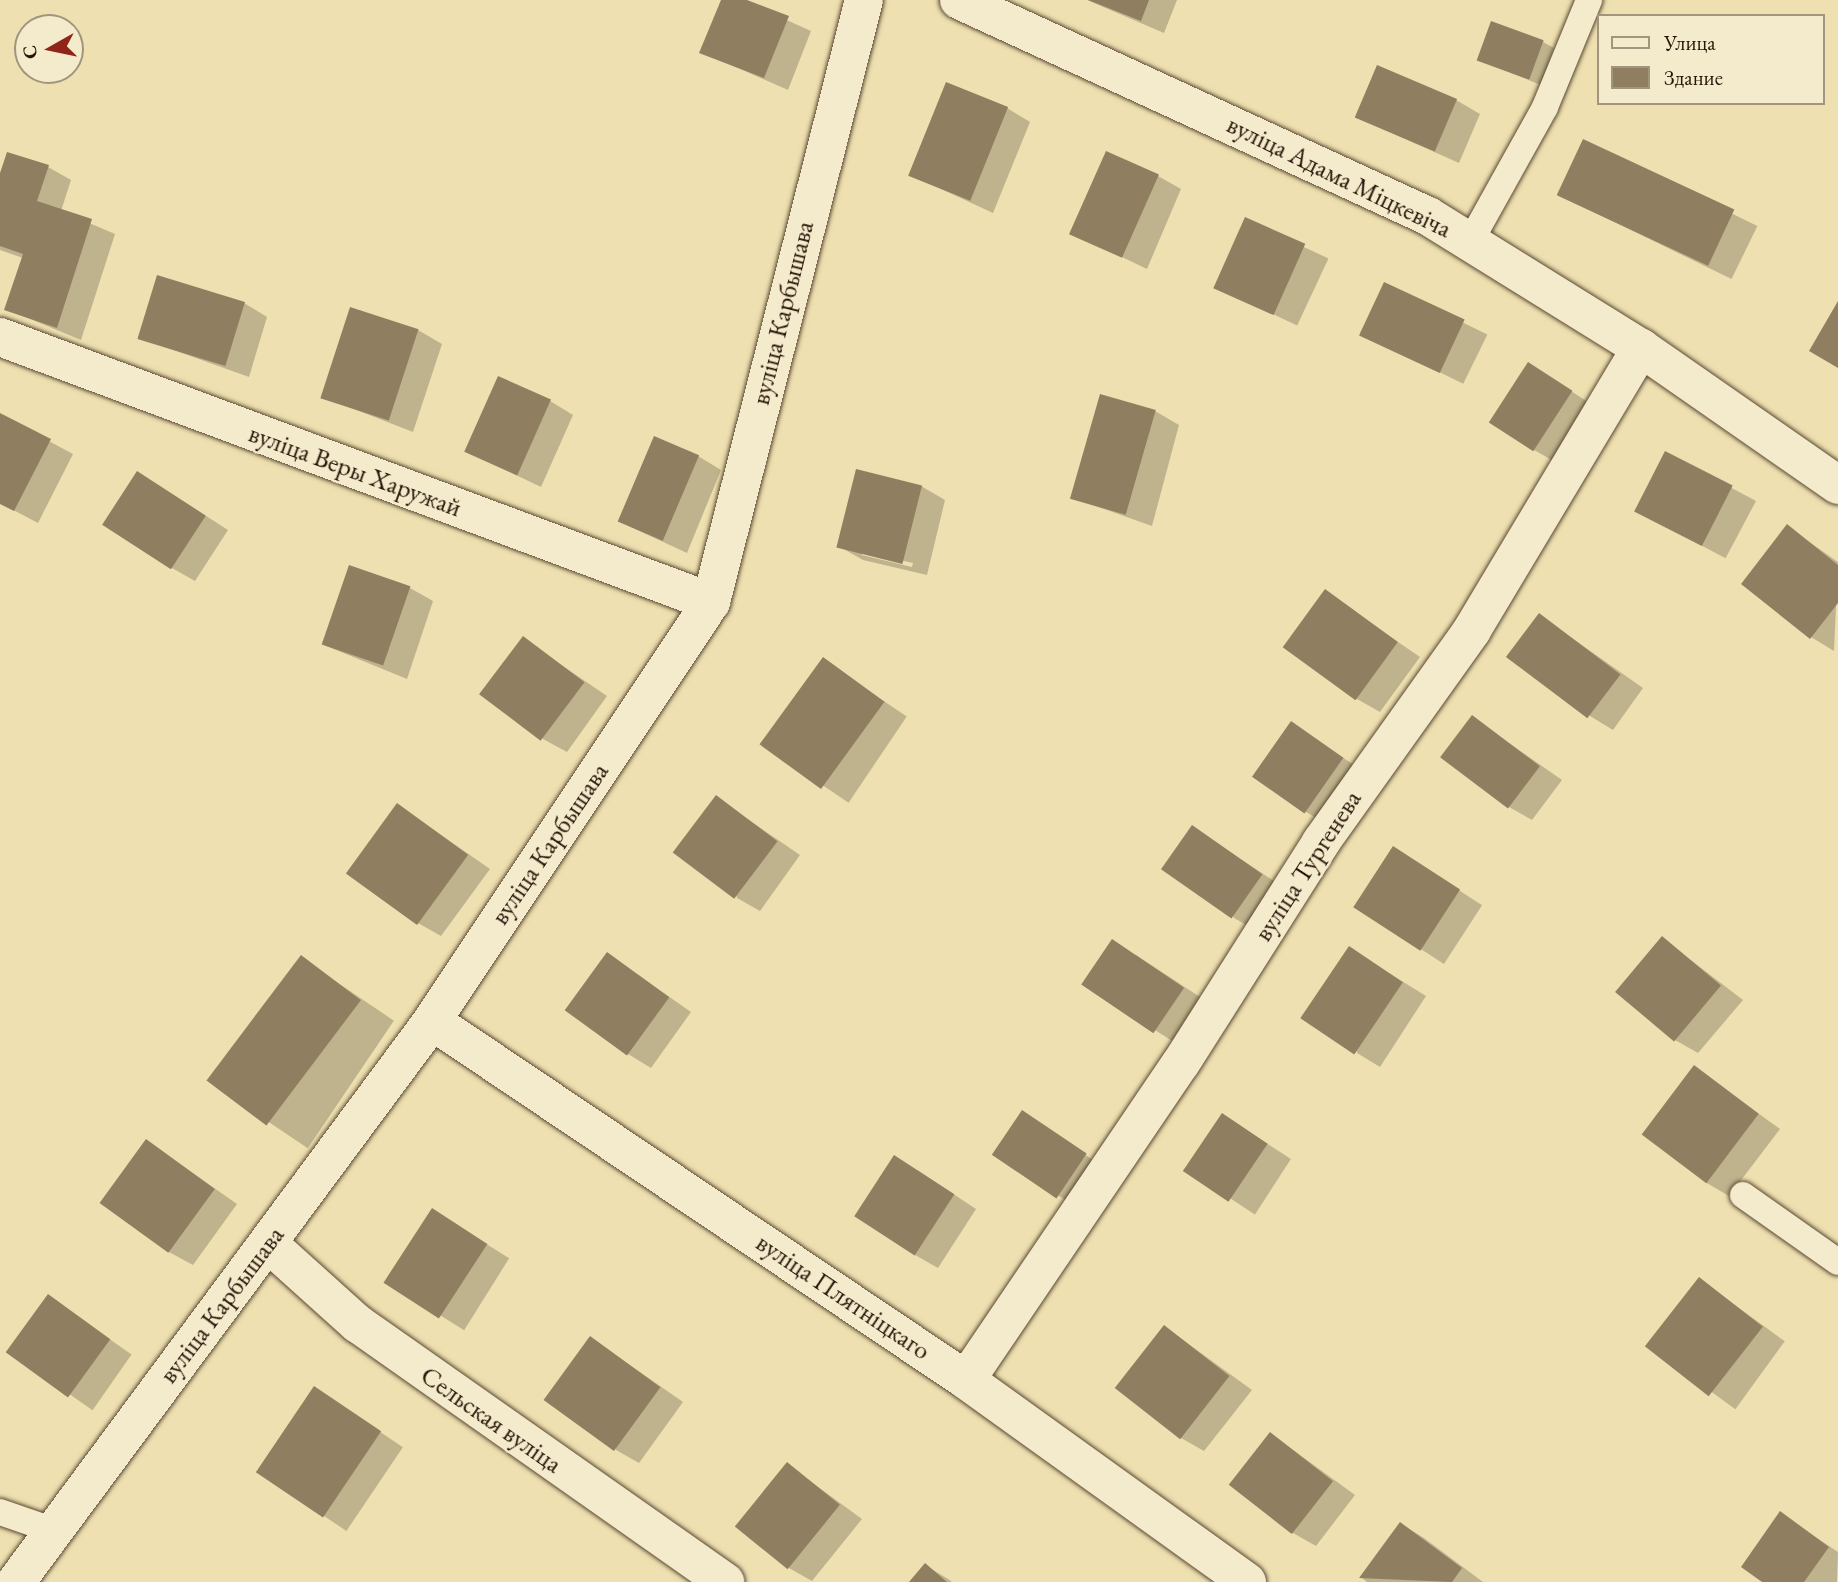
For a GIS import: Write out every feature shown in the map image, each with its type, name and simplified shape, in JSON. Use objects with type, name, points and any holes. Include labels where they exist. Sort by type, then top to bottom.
[{"type":"street","name":"вуліца Карбышава","points":[[16,1582],[432,1021],[711,602],[864,0]]},
{"type":"street","name":"вуліца Адама Міцкевіча","points":[[959,0],[1428,216],[1641,348],[1838,485]]},
{"type":"street","name":"вуліца Веры Харужай","points":[[0,337],[711,602]]},
{"type":"street","name":"вуліца Тургенева","points":[[966,1380],[1181,1063],[1321,842],[1472,630],[1641,348]]},
{"type":"street","name":"вуліца Плятніцкаго","points":[[432,1021],[966,1380],[1247,1582]]},
{"type":"street","name":"Сельская вуліца","points":[[269,1244],[379,1340],[725,1582]]},
{"type":"lane","points":[[1470,242],[1545,107],[1589,0]]},
{"type":"lane","points":[[1743,1195],[1838,1262]]},
{"type":"lane","points":[[0,1512],[52,1530]]},
{"type":"building","points":[[721,0],[747,0],[789,16],[764,78],[699,53]]},
{"type":"building","points":[[1088,0],[1149,0],[1141,21]]},
{"type":"building","points":[[1491,21],[1544,40],[1529,80],[1477,60]]},
{"type":"building","points":[[1377,65],[1457,99],[1435,151],[1355,117]]},
{"type":"building","points":[[946,82],[1008,107],[970,201],[908,176]]},
{"type":"building","points":[[1583,139],[1734,210],[1708,266],[1557,195]]},
{"type":"building","points":[[1106,151],[1159,175],[1122,258],[1069,234]]},
{"type":"building","points":[[7,152],[49,165],[37,201],[92,219],[57,328],[4,310],[23,254],[0,246],[0,173]]},
{"type":"building","points":[[1245,217],[1305,244],[1274,315],[1213,288]]},
{"type":"building","points":[[157,275],[245,302],[225,366],[137,339]]},
{"type":"building","points":[[1384,282],[1465,320],[1440,373],[1359,335]]},
{"type":"building","points":[[1838,301],[1838,368],[1809,351]]},
{"type":"building","points":[[350,307],[418,329],[389,421],[320,398]]},
{"type":"building","points":[[1528,362],[1572,391],[1533,451],[1489,422]]},
{"type":"building","points":[[498,376],[551,400],[517,475],[464,452]]},
{"type":"building","points":[[1100,394],[1156,410],[1126,515],[1070,499]]},
{"type":"building","points":[[0,413],[51,439],[14,511],[0,504]]},
{"type":"building","points":[[654,436],[699,455],[663,541],[618,522]]},
{"type":"building","points":[[1665,451],[1733,486],[1702,546],[1634,512]]},
{"type":"building","points":[[856,469],[922,485],[902,564],[836,548]]},
{"type":"building","points":[[137,471],[206,516],[171,569],[102,525]]},
{"type":"building","points":[[1787,524],[1838,565],[1838,603],[1810,639],[1741,584]]},
{"type":"building","points":[[349,565],[410,586],[383,666],[322,644]]},
{"type":"building","points":[[1325,589],[1398,642],[1355,700],[1283,647]]},
{"type":"building","points":[[1539,613],[1620,674],[1587,718],[1506,657]]},
{"type":"building","points":[[523,636],[584,682],[541,741],[479,694]]},
{"type":"building","points":[[823,657],[884,702],[821,789],[760,744]]},
{"type":"building","points":[[1472,715],[1540,766],[1508,808],[1440,757]]},
{"type":"building","points":[[1291,721],[1343,758],[1304,813],[1252,777]]},
{"type":"building","points":[[716,795],[777,841],[734,899],[673,853]]},
{"type":"building","points":[[397,803],[468,855],[417,925],[346,873]]},
{"type":"building","points":[[1192,825],[1262,874],[1231,919],[1161,869]]},
{"type":"building","points":[[1393,846],[1460,890],[1420,951],[1353,907]]},
{"type":"building","points":[[1662,936],[1721,985],[1674,1041],[1615,992]]},
{"type":"building","points":[[1112,939],[1184,988],[1153,1033],[1081,985]]},
{"type":"building","points":[[1349,946],[1403,982],[1354,1054],[1300,1018]]},
{"type":"building","points":[[607,952],[669,997],[627,1056],[565,1010]]},
{"type":"building","points":[[301,955],[361,1000],[266,1126],[207,1080]]},
{"type":"building","points":[[1694,1065],[1759,1114],[1706,1183],[1642,1134]]},
{"type":"building","points":[[1022,1110],[1087,1154],[1056,1198],[992,1155]]},
{"type":"building","points":[[1222,1113],[1268,1144],[1228,1202],[1183,1171]]},
{"type":"building","points":[[146,1139],[215,1189],[168,1253],[100,1203]]},
{"type":"building","points":[[894,1155],[954,1194],[915,1255],[854,1216]]},
{"type":"building","points":[[432,1208],[487,1244],[439,1319],[384,1283]]},
{"type":"building","points":[[1699,1277],[1763,1327],[1709,1396],[1645,1346]]},
{"type":"building","points":[[48,1294],[110,1339],[68,1398],[6,1352]]},
{"type":"building","points":[[1164,1325],[1229,1376],[1180,1439],[1115,1388]]},
{"type":"building","points":[[590,1336],[660,1387],[614,1451],[544,1400]]},
{"type":"building","points":[[314,1386],[381,1431],[323,1518],[256,1472]]},
{"type":"building","points":[[1270,1432],[1333,1481],[1292,1534],[1229,1485]]},
{"type":"building","points":[[787,1462],[840,1505],[788,1569],[735,1527]]},
{"type":"building","points":[[1780,1511],[1829,1547],[1804,1582],[1762,1582],[1741,1567]]},
{"type":"building","points":[[1400,1522],[1462,1568],[1452,1582],[1359,1578]]},
{"type":"building","points":[[925,1563],[947,1582],[909,1582]]}]
